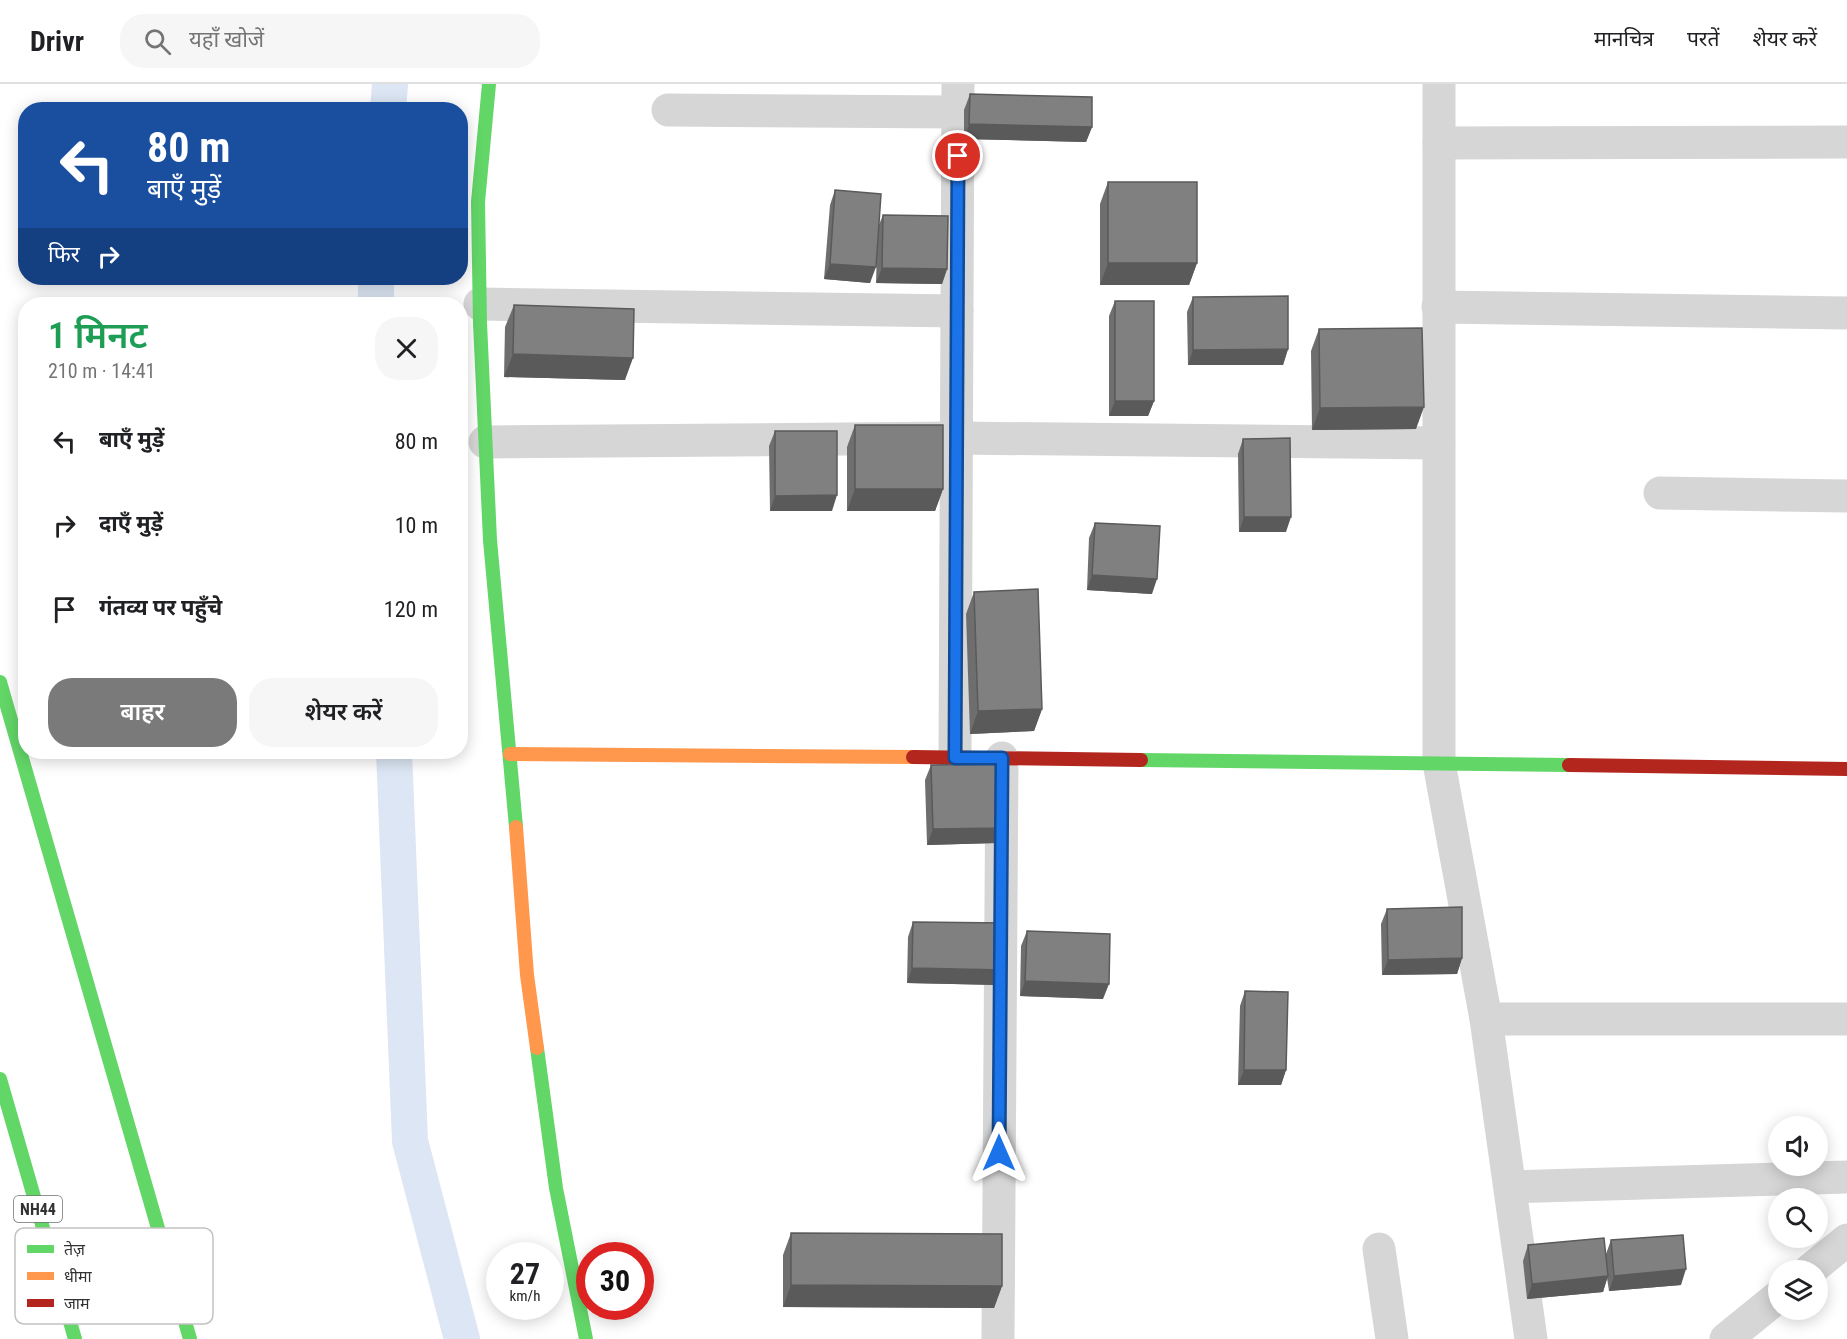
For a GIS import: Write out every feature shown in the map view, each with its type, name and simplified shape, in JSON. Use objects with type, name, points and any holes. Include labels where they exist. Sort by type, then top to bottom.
[{"type":"main road","points":[[489,84],[478,202],[490,540],[527,975],[556,1188],[586,1339]]},
{"type":"main road","points":[[0,682],[18,744]]},
{"type":"main road","points":[[510,754],[1847,769]]},
{"type":"main road","points":[[22,759],[158,1228]]},
{"type":"main road","name":"NH44","points":[[0,1079],[43,1228]]},
{"type":"main road","name":"NH44","points":[[71,1324],[75,1339]]},
{"type":"main road","points":[[186,1324],[190,1339]]},
{"type":"street","points":[[1439,84],[1439,763],[1486,1019],[1531,1339]]},
{"type":"street","points":[[668,110],[958,98],[955,758]]},
{"type":"street","points":[[1439,143],[1847,142]]},
{"type":"street","points":[[480,304],[957,311]]},
{"type":"street","points":[[1438,307],[1847,313]]},
{"type":"street","points":[[485,442],[956,438],[1438,443]]},
{"type":"street","points":[[1660,494],[1847,496]]},
{"type":"street","points":[[998,1339],[1002,758]]},
{"type":"street","points":[[1486,1019],[1847,1019]]},
{"type":"street","points":[[1511,1187],[1847,1177]]},
{"type":"street","points":[[1822,1260],[1847,1240]]},
{"type":"street","points":[[1379,1249],[1392,1339]]},
{"type":"street","points":[[1726,1339],[1768,1305]]},
{"type":"building","points":[[970,94],[1092,97],[1092,127],[969,124]]},
{"type":"building","points":[[1108,182],[1197,182],[1197,263],[1108,263]]},
{"type":"building","points":[[835,190],[881,194],[876,267],[830,264]]},
{"type":"building","points":[[883,215],[948,216],[947,269],[882,268]]},
{"type":"building","points":[[1288,296],[1288,349],[1193,350],[1193,297]]},
{"type":"building","points":[[1115,301],[1154,301],[1154,401],[1115,401]]},
{"type":"building","points":[[514,305],[634,309],[633,358],[513,354]]},
{"type":"building","points":[[1422,328],[1424,407],[1320,408],[1319,329]]},
{"type":"building","points":[[855,425],[943,425],[943,489],[855,489]]},
{"type":"building","points":[[775,431],[837,431],[837,495],[775,496]]},
{"type":"building","points":[[1290,438],[1291,517],[1244,517],[1243,439]]},
{"type":"building","points":[[1095,523],[1160,526],[1157,579],[1092,575]]},
{"type":"building","points":[[1038,589],[1042,709],[978,711],[974,592]]},
{"type":"building","points":[[1000,764],[1001,828],[933,829],[931,765]]},
{"type":"building","points":[[1462,907],[1462,958],[1388,960],[1387,909]]},
{"type":"building","points":[[913,922],[1005,923],[1004,970],[912,968]]},
{"type":"building","points":[[1027,931],[1110,934],[1109,984],[1025,981]]},
{"type":"building","points":[[1245,991],[1288,992],[1286,1070],[1244,1070]]},
{"type":"building","points":[[791,1233],[1002,1234],[1002,1286],[791,1285]]},
{"type":"building","points":[[1683,1235],[1686,1269],[1614,1276],[1611,1240]]},
{"type":"building","points":[[1604,1238],[1608,1276],[1532,1284],[1528,1245]]},
{"type":"waterway","points":[[389,102],[390,84]]},
{"type":"waterway","points":[[376,285],[376,297]]},
{"type":"waterway","points":[[394,759],[410,1141],[462,1339]]},
{"type":"traffic: fast","points":[[489,84],[478,202],[480,323],[490,540],[516,827]]},
{"type":"traffic: fast","points":[[0,682],[18,744]]},
{"type":"traffic: fast","points":[[22,759],[158,1228]]},
{"type":"traffic: fast","points":[[1141,760],[1569,765]]},
{"type":"traffic: fast","points":[[537,1048],[556,1188],[586,1339]]},
{"type":"traffic: fast","points":[[0,1079],[43,1228]]},
{"type":"traffic: fast","points":[[71,1324],[75,1339]]},
{"type":"traffic: fast","points":[[186,1324],[190,1339]]},
{"type":"traffic: slow","points":[[510,754],[913,757]]},
{"type":"traffic: slow","points":[[516,827],[527,975],[537,1048]]},
{"type":"traffic: jam","points":[[913,757],[1141,760]]},
{"type":"traffic: jam","points":[[1569,765],[1847,769]]},
{"type":"route","points":[[958,156],[955,758],[1002,758],[999,1153]]}]
